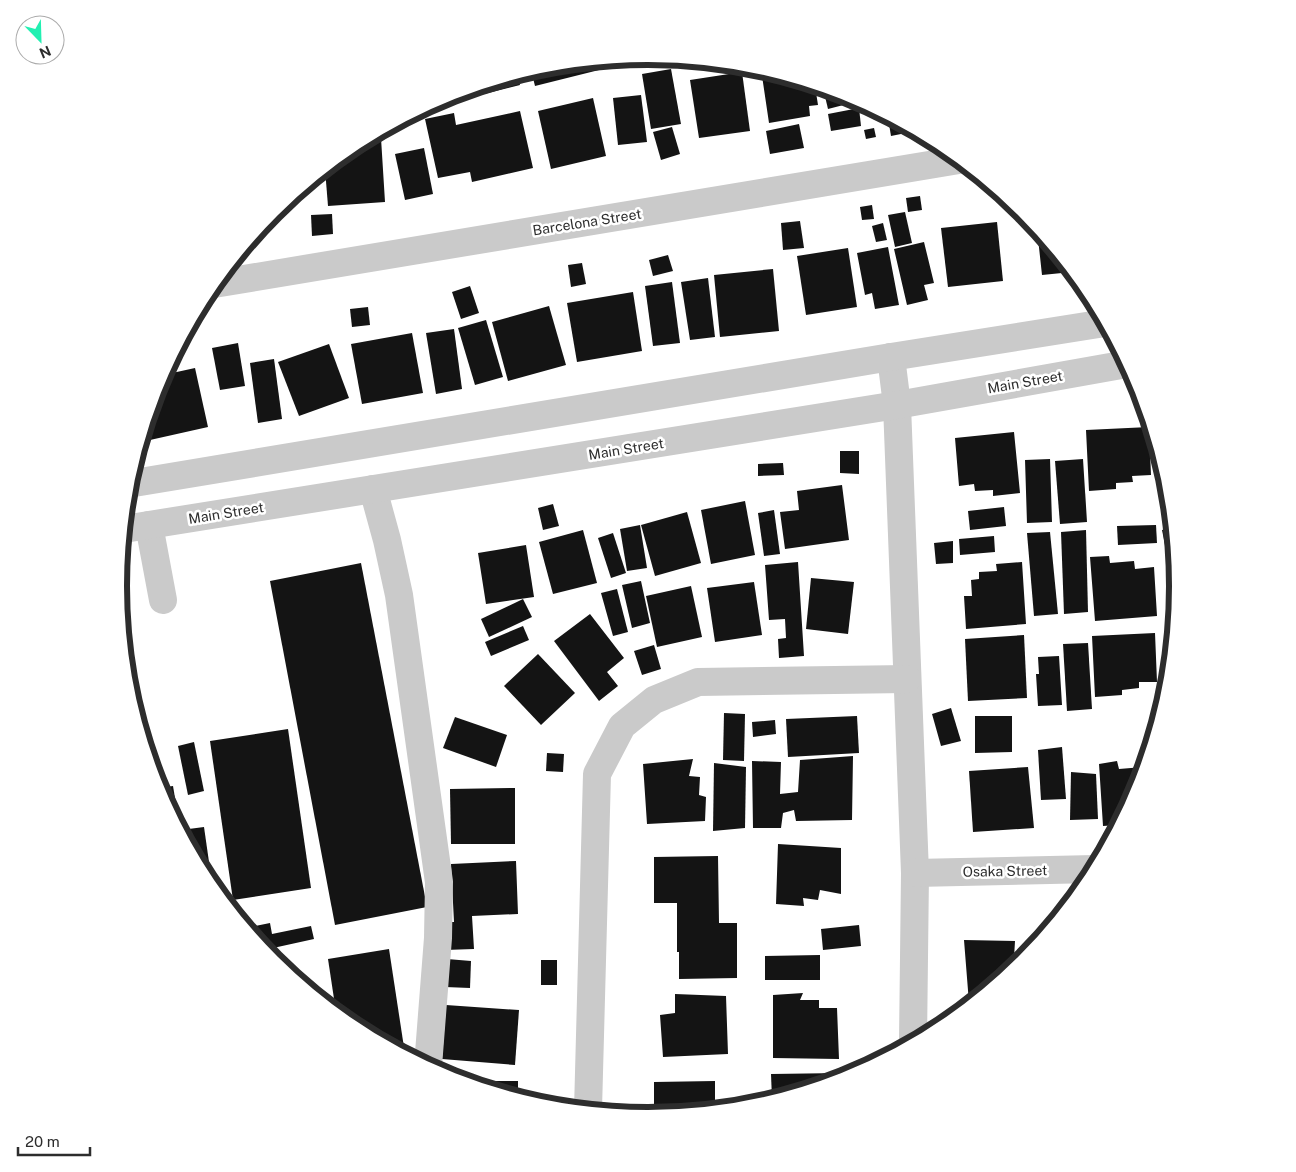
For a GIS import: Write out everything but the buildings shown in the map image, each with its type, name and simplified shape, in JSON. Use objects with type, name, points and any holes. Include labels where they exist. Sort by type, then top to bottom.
[{"type":"street","name":"Barcelona Street","points":[[226,282],[949,162]]},
{"type":"street","points":[[137,482],[1098,324]]},
{"type":"street","points":[[890,357],[897,405],[915,874],[913,1034]]},
{"type":"street","name":"Main Street","points":[[137,527],[897,405],[1119,365]]},
{"type":"street","points":[[373,489],[399,595],[439,882],[438,938],[429,1058]]},
{"type":"street","points":[[137,527],[163,600]]},
{"type":"street","points":[[588,1104],[597,774],[622,726],[654,700],[698,682],[907,679]]},
{"type":"street","name":"Osaka Street","points":[[915,874],[1085,869]]}]
